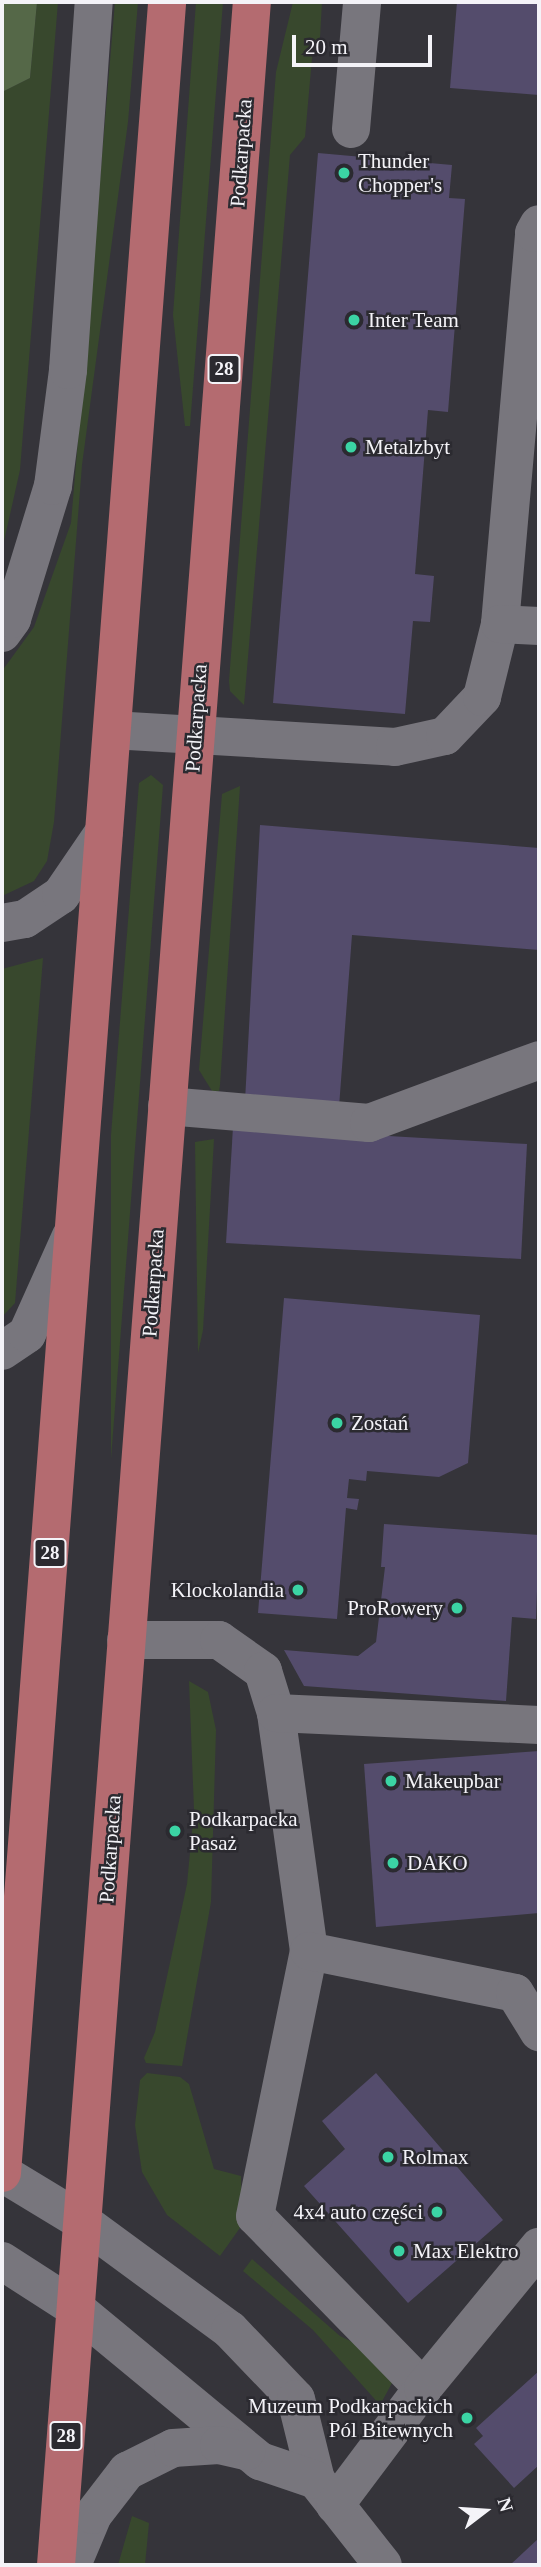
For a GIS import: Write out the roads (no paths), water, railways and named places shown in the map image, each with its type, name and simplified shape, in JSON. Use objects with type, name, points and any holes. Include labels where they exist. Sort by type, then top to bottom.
[{"type":"main road","name":"28","points":[[2,2173],[167,2]]},
{"type":"main road","name":"Podkarpacka","points":[[56,2565],[253,2]]},
{"type":"street","points":[[2,633],[12,619],[53,486],[68,370],[94,2]]},
{"type":"street","points":[[351,129],[362,2]]},
{"type":"street","points":[[112,730],[395,747],[444,736],[482,697],[500,624],[534,233],[539,224]]},
{"type":"street","points":[[500,624],[539,626]]},
{"type":"street","points":[[2,923],[25,919],[61,895],[104,832]]},
{"type":"street","points":[[167,1106],[369,1122],[539,1060]]},
{"type":"street","points":[[2,1351],[27,1334],[75,1227]]},
{"type":"street","points":[[126,1640],[219,1640],[263,1671],[276,1713],[309,1951],[256,2216],[423,2388]]},
{"type":"street","points":[[276,1713],[539,1725]]},
{"type":"street","points":[[2,1939],[25,1878]]},
{"type":"street","points":[[309,1951],[515,1993],[539,2032]]},
{"type":"street","points":[[2,2173],[83,2222],[212,2314],[296,2399],[326,2493],[383,2565]]},
{"type":"street","points":[[326,2493],[423,2388],[539,2248]]},
{"type":"street","points":[[2,2260],[75,2308],[246,2451],[260,2461],[326,2493]]},
{"type":"street","points":[[72,2565],[100,2503],[127,2471],[173,2448],[219,2445],[246,2451]]},
{"type":"place","name":"Thunder Chopper's","points":[[344,173]]},
{"type":"place","name":"Inter Team","points":[[354,320]]},
{"type":"place","name":"Metalzbyt","points":[[351,447]]},
{"type":"place","name":"Zostań","points":[[337,1423]]},
{"type":"place","name":"Klockolandia","points":[[298,1590]]},
{"type":"place","name":"ProRowery","points":[[457,1608]]},
{"type":"place","name":"Makeupbar","points":[[391,1781]]},
{"type":"place","name":"Podkarpacka Pasaż","points":[[175,1831]]},
{"type":"place","name":"DAKO","points":[[393,1863]]},
{"type":"place","name":"Rolmax","points":[[388,2157]]},
{"type":"place","name":"4x4 auto części","points":[[437,2212]]},
{"type":"place","name":"Max Elektro","points":[[399,2251]]},
{"type":"place","name":"Muzeum Podkarpackich Pól Bitewnych","points":[[467,2418]]}]
